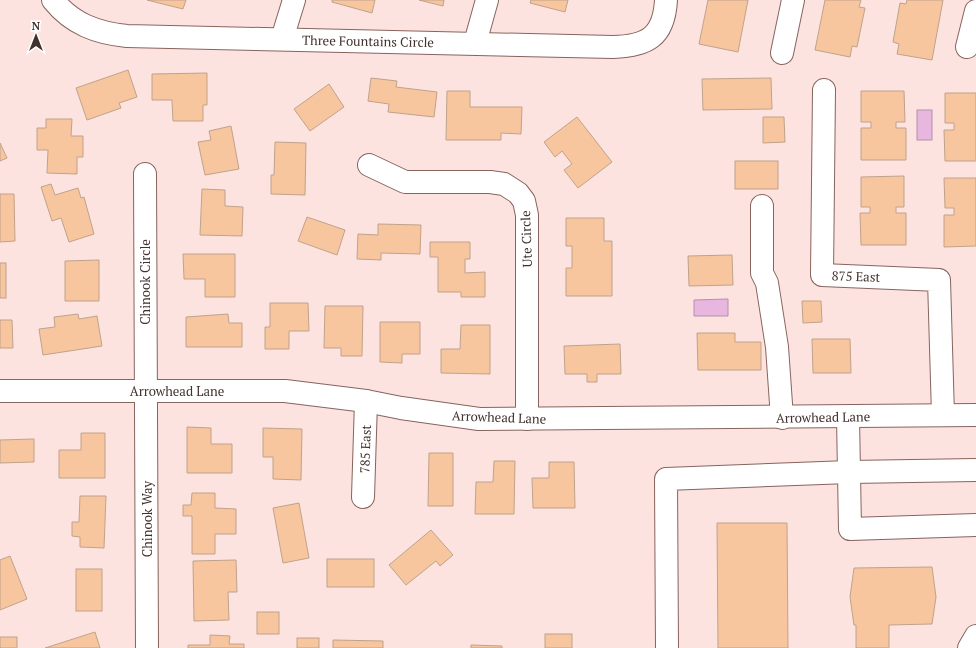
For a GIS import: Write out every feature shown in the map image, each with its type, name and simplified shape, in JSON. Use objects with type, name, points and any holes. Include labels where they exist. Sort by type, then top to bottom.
[{"type":"street","name":"Three Fountains Circle","points":[[52,0],[76,22],[88,28],[114,35],[613,47],[634,45],[648,40],[656,33],[662,23],[666,0]]},
{"type":"street","points":[[282,39],[294,0]]},
{"type":"street","points":[[475,43],[487,0]]},
{"type":"street","points":[[782,53],[793,0]]},
{"type":"street","points":[[967,47],[976,11]]},
{"type":"street","name":"875 East","points":[[824,90],[822,275],[939,280],[943,415]]},
{"type":"street","name":"Ute Circle","points":[[369,165],[405,182],[490,182],[504,184],[518,193],[524,201],[527,222],[527,419]]},
{"type":"street","name":"Chinook Circle","points":[[145,174],[146,390]]},
{"type":"street","points":[[762,206],[762,273],[768,283],[777,347],[782,418]]},
{"type":"street","name":"Arrowhead Lane","points":[[0,391],[146,390],[285,392],[366,401],[401,408],[479,419],[782,418],[976,415]]},
{"type":"street","name":"Chinook Way","points":[[146,390],[147,648]]},
{"type":"street","name":"785 East","points":[[363,497],[366,401]]},
{"type":"street","points":[[848,417],[850,529],[976,525]]},
{"type":"street","points":[[667,648],[666,479],[849,472],[976,470]]},
{"type":"street","points":[[969,648],[976,636]]},
{"type":"shaded area","points":[[917,110],[932,110],[932,140],[917,140]]},
{"type":"shaded area","points":[[728,299],[728,316],[694,316],[694,300]]},
{"type":"building","points":[[147,0],[186,0],[183,9]]},
{"type":"building","points":[[332,0],[375,0],[372,13],[332,2]]},
{"type":"building","points":[[419,0],[444,0],[443,6]]},
{"type":"building","points":[[531,0],[568,0],[565,12],[530,3]]},
{"type":"building","points":[[708,0],[748,0],[738,52],[699,44]]},
{"type":"building","points":[[825,0],[861,0],[859,7],[865,8],[857,47],[852,46],[850,57],[815,50]]},
{"type":"building","points":[[907,0],[943,0],[932,60],[897,54],[899,44],[893,42],[900,3],[906,4]]},
{"type":"building","points":[[128,70],[137,97],[119,103],[121,108],[87,120],[76,88]]},
{"type":"building","points":[[207,73],[207,105],[203,105],[203,121],[173,121],[172,100],[152,100],[152,74]]},
{"type":"building","points":[[371,78],[397,81],[396,87],[437,92],[434,117],[388,112],[389,104],[368,101]]},
{"type":"building","points":[[771,78],[772,109],[703,110],[702,79]]},
{"type":"building","points":[[329,84],[344,107],[310,131],[294,109]]},
{"type":"building","points":[[447,91],[470,91],[470,107],[522,107],[521,134],[501,133],[501,140],[446,140]]},
{"type":"building","points":[[861,91],[904,91],[905,122],[896,122],[896,128],[906,128],[906,160],[861,160],[861,128],[871,128],[871,122],[861,122]]},
{"type":"building","points":[[945,93],[976,93],[976,161],[945,161],[944,130],[954,130],[954,123],[945,123]]},
{"type":"building","points":[[577,117],[612,162],[578,188],[564,170],[572,164],[562,151],[555,157],[544,142]]},
{"type":"building","points":[[763,117],[784,117],[785,142],[763,143]]},
{"type":"building","points":[[46,119],[72,119],[71,136],[83,136],[83,157],[77,157],[77,174],[47,173],[48,150],[37,150],[37,128],[46,128]]},
{"type":"building","points":[[231,126],[239,169],[205,175],[198,142],[211,140],[209,131]]},
{"type":"building","points":[[275,142],[306,143],[305,195],[271,194],[271,175],[274,175]]},
{"type":"building","points":[[0,143],[7,158],[0,161]]},
{"type":"building","points":[[735,161],[778,161],[778,189],[735,189]]},
{"type":"building","points":[[904,176],[904,207],[896,207],[896,213],[906,213],[906,245],[861,245],[860,213],[870,213],[870,207],[861,207],[861,177]]},
{"type":"building","points":[[944,178],[976,178],[976,246],[944,247],[944,215],[954,215],[954,208],[945,208]]},
{"type":"building","points":[[51,184],[55,195],[78,188],[81,198],[84,197],[94,234],[69,242],[61,218],[52,221],[41,187]]},
{"type":"building","points":[[202,189],[225,190],[225,206],[243,207],[242,236],[200,235]]},
{"type":"building","points":[[0,194],[14,194],[15,241],[0,242]]},
{"type":"building","points":[[307,217],[345,230],[337,255],[298,241]]},
{"type":"building","points":[[566,218],[604,218],[604,241],[612,241],[612,296],[566,296],[566,268],[572,268],[572,246],[566,246]]},
{"type":"building","points":[[378,224],[421,225],[420,254],[381,253],[381,260],[357,259],[358,234],[378,235]]},
{"type":"building","points":[[430,242],[470,242],[470,259],[465,259],[465,273],[485,272],[485,297],[461,297],[461,292],[438,292],[438,257],[430,257]]},
{"type":"building","points":[[183,254],[235,254],[235,297],[205,297],[205,279],[184,279]]},
{"type":"building","points":[[732,255],[733,285],[689,286],[688,256]]},
{"type":"building","points":[[99,260],[99,301],[65,301],[65,261]]},
{"type":"building","points":[[0,263],[6,263],[6,298],[0,298]]},
{"type":"building","points":[[802,301],[821,301],[822,322],[803,323]]},
{"type":"building","points":[[270,303],[308,303],[309,331],[289,331],[289,349],[265,349],[265,327],[270,327]]},
{"type":"building","points":[[325,306],[363,306],[362,356],[341,356],[341,348],[324,348]]},
{"type":"building","points":[[78,314],[79,319],[97,316],[102,346],[43,355],[39,329],[55,327],[54,317]]},
{"type":"building","points":[[228,314],[229,323],[242,323],[242,347],[186,347],[186,317]]},
{"type":"building","points":[[0,320],[12,320],[13,348],[0,348]]},
{"type":"building","points":[[380,322],[420,322],[420,354],[402,354],[402,363],[380,362]]},
{"type":"building","points":[[461,325],[490,325],[490,374],[441,373],[441,349],[460,349]]},
{"type":"building","points":[[697,333],[735,333],[735,342],[761,342],[761,370],[698,370]]},
{"type":"building","points":[[812,339],[850,339],[851,373],[813,373]]},
{"type":"building","points":[[620,344],[621,374],[597,374],[597,382],[587,382],[587,374],[565,374],[564,346]]},
{"type":"building","points":[[187,427],[211,428],[211,444],[232,444],[232,473],[187,473]]},
{"type":"building","points":[[263,428],[302,429],[301,480],[273,479],[273,457],[263,457]]},
{"type":"building","points":[[81,433],[105,433],[105,478],[59,478],[59,450],[81,450]]},
{"type":"building","points":[[34,439],[34,462],[0,463],[0,440]]},
{"type":"building","points":[[429,453],[453,453],[453,506],[428,506]]},
{"type":"building","points":[[494,461],[515,461],[514,514],[475,514],[476,482],[493,482]]},
{"type":"building","points":[[549,462],[574,462],[575,508],[533,508],[532,478],[549,478]]},
{"type":"building","points":[[192,493],[215,493],[215,508],[236,509],[236,534],[215,534],[215,554],[192,554],[192,516],[183,516],[183,505],[191,505]]},
{"type":"building","points":[[80,496],[106,496],[104,548],[80,547],[80,537],[72,536],[72,522],[79,522]]},
{"type":"building","points":[[299,503],[309,558],[283,563],[273,508]]},
{"type":"building","points":[[717,523],[787,523],[788,648],[718,648]]},
{"type":"building","points":[[431,530],[453,555],[440,566],[436,561],[406,585],[389,565]]},
{"type":"building","points":[[10,556],[27,599],[0,610],[0,560]]},
{"type":"building","points":[[327,559],[374,559],[374,587],[327,587]]},
{"type":"building","points":[[236,560],[237,592],[228,592],[229,620],[194,621],[193,561]]},
{"type":"building","points":[[932,567],[936,597],[932,624],[889,625],[889,648],[856,648],[856,625],[854,625],[850,597],[854,568]]},
{"type":"building","points":[[76,569],[102,569],[102,611],[76,611]]},
{"type":"building","points":[[257,612],[279,612],[279,634],[257,634]]},
{"type":"building","points":[[95,632],[100,648],[45,648]]},
{"type":"building","points":[[545,634],[572,634],[572,648],[545,648]]},
{"type":"building","points":[[210,635],[230,636],[229,644],[244,644],[244,648],[188,648],[188,645],[210,645]]},
{"type":"building","points":[[0,637],[17,637],[17,648],[0,648]]},
{"type":"building","points":[[297,638],[319,638],[319,648],[297,648]]},
{"type":"building","points":[[333,640],[383,641],[383,648],[333,648]]},
{"type":"building","points":[[471,645],[502,646],[502,648],[471,648]]}]
